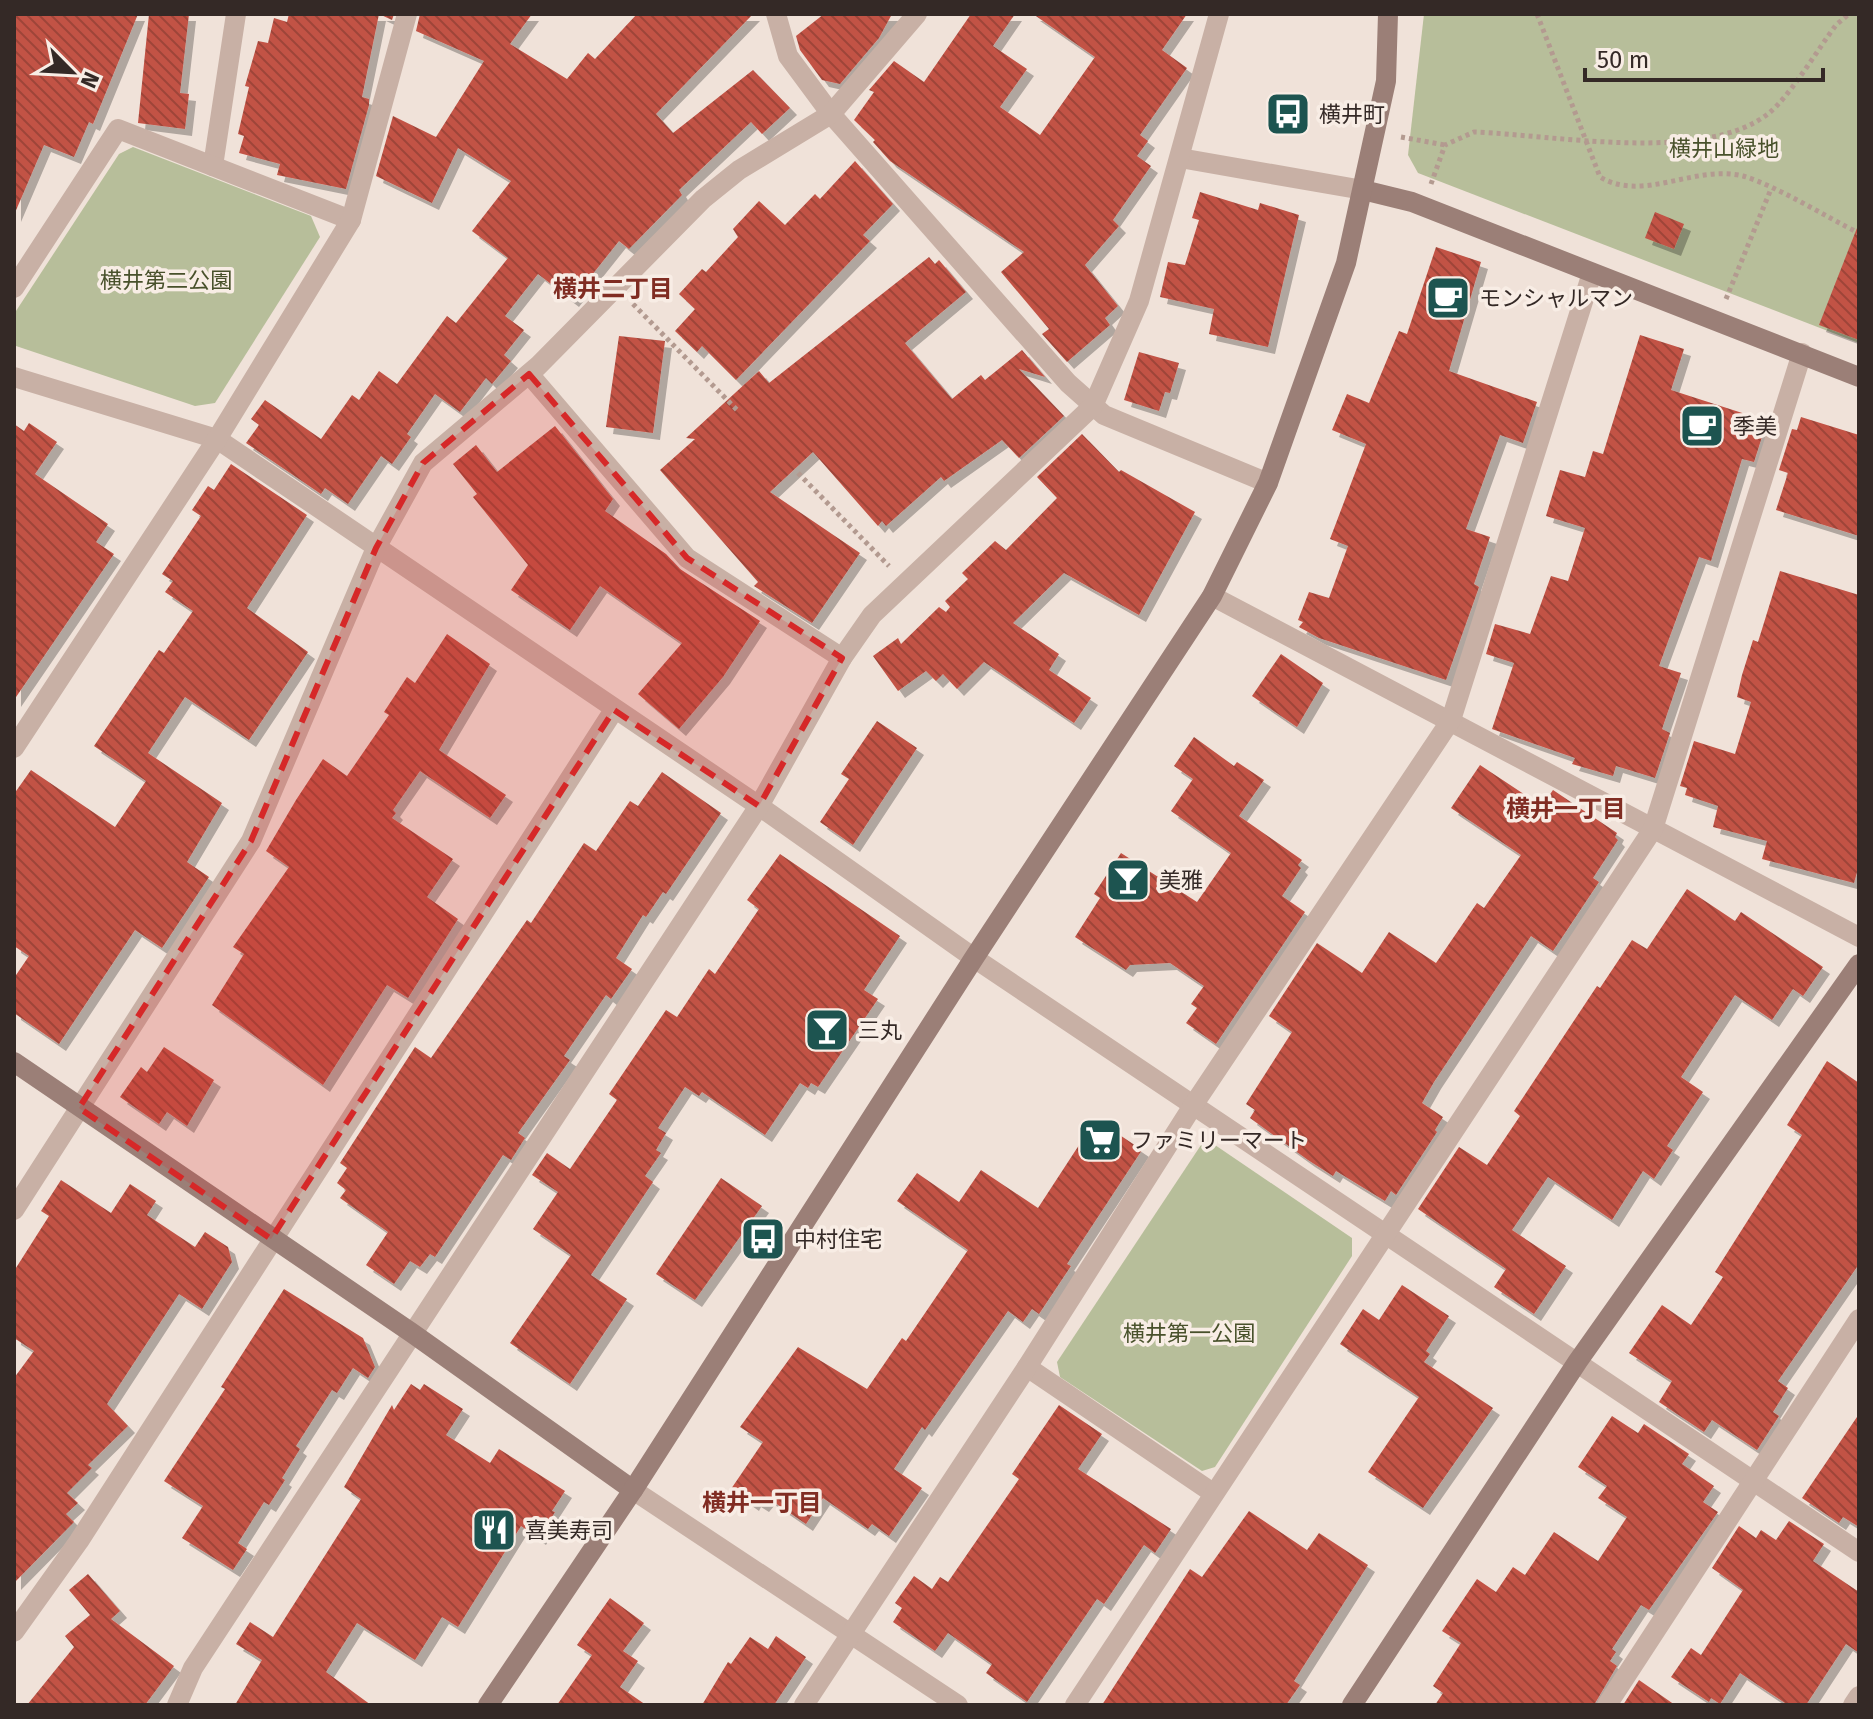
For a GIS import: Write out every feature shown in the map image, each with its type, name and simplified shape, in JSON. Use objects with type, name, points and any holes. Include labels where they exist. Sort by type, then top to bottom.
[{"type":"street","points":[[213,166],[236,14]]},
{"type":"street","points":[[14,748],[217,439],[351,220],[407,14]]},
{"type":"street","points":[[776,14],[788,56],[831,114],[1068,383],[1104,415],[1268,483]]},
{"type":"street","points":[[14,1210],[251,841],[376,548],[423,463],[529,374],[703,199],[739,170],[831,114],[917,14]]},
{"type":"street","points":[[177,1705],[193,1668],[759,806],[842,658],[872,615],[1093,406],[1139,301],[1219,14]]},
{"type":"street","points":[[488,1705],[633,1490],[974,958],[1212,596],[1268,483],[1346,263],[1386,81],[1388,14]]},
{"type":"street","points":[[14,288],[118,129],[351,220]]},
{"type":"street","points":[[1180,158],[1363,190],[1412,202],[1859,377]]},
{"type":"street","points":[[804,1705],[1027,1367],[1194,1104],[1451,720],[1592,273]]},
{"type":"street","points":[[1075,1705],[1653,829],[1802,353]]},
{"type":"street","points":[[529,374],[687,558],[842,658]]},
{"type":"street","points":[[14,377],[217,439],[759,806],[974,958],[1859,1552]]},
{"type":"street","points":[[1212,596],[1859,937]]},
{"type":"street","points":[[14,1632],[52,1582],[614,710]]},
{"type":"street","points":[[1352,1705],[1578,1361],[1859,964]]},
{"type":"street","points":[[14,1062],[412,1333],[633,1490],[853,1632],[958,1705]]},
{"type":"street","points":[[1607,1705],[1859,1319]]},
{"type":"street","points":[[1027,1367],[1213,1493]]},
{"type":"street","points":[[1853,1705],[1859,1696]]},
{"type":"path","points":[[1537,14],[1582,139],[1600,177],[1618,188],[1705,175],[1742,176],[1859,233]]},
{"type":"path","points":[[1401,137],[1445,145],[1474,132],[1694,142],[1743,130],[1771,112],[1836,25],[1849,14]]},
{"type":"path","points":[[1430,185],[1445,145]]},
{"type":"path","points":[[1725,300],[1771,189]]},
{"type":"path","points":[[616,287],[739,412]]},
{"type":"path","points":[[798,473],[906,584]]},
{"type":"highlighted area","points":[[529,374],[687,558],[842,658],[759,806],[614,710],[271,1239],[79,1108],[251,841],[376,548],[423,463]]},
{"type":"green space","name":"横井山緑地","points":[[1424,14],[1859,14],[1859,343],[1418,173],[1408,155]]},
{"type":"green space","name":"横井第二公園","points":[[133,147],[311,216],[320,237],[215,403],[195,406],[16,346],[14,341],[14,314],[119,154]]},
{"type":"green space","name":"横井第一公園","points":[[1201,1145],[1215,1145],[1352,1238],[1352,1256],[1215,1467],[1202,1471],[1060,1377],[1057,1362]]},
{"type":"building","points":[[14,14],[138,14],[93,124],[89,122],[74,157],[44,145],[14,215]]},
{"type":"building","points":[[149,14],[189,14],[180,93],[189,94],[185,129],[138,123]]},
{"type":"building","points":[[289,14],[379,14],[362,97],[369,99],[369,105],[346,189],[277,175],[280,164],[239,153],[244,136],[238,134],[249,87],[245,86],[258,41],[268,43],[274,18],[287,22]]},
{"type":"building","points":[[379,14],[394,14],[392,20]]},
{"type":"building","points":[[420,14],[532,14],[510,44],[567,79],[588,53],[595,59],[637,14],[753,14],[656,114],[673,133],[753,70],[790,108],[762,134],[751,122],[679,190],[682,195],[629,249],[619,241],[572,300],[538,274],[505,316],[524,330],[504,355],[511,361],[492,384],[486,378],[460,412],[435,394],[407,434],[411,437],[392,464],[381,456],[348,504],[325,488],[321,494],[246,443],[259,425],[251,419],[265,400],[321,439],[352,395],[359,400],[379,371],[397,384],[447,316],[456,323],[508,258],[472,231],[511,181],[458,148],[432,203],[376,176],[393,116],[436,137],[484,61],[416,31]]},
{"type":"building","points":[[824,14],[892,14],[879,38],[840,84],[822,80],[800,50],[796,36]]},
{"type":"building","points":[[971,14],[1015,14],[993,46],[1027,69],[1000,107],[1040,135],[1095,57],[1033,14],[1187,14],[1162,50],[1187,68],[1140,135],[1148,141],[1137,156],[1151,166],[1113,220],[1119,226],[1085,265],[1118,306],[1105,318],[1110,325],[1067,362],[1042,334],[1049,329],[1001,272],[1024,252],[890,161],[873,142],[875,140],[854,120],[874,92],[869,90],[894,61],[924,82]]},
{"type":"building","points":[[855,161],[893,204],[863,235],[870,241],[736,380],[702,346],[697,352],[675,331],[695,309],[679,294],[702,269],[706,272],[738,237],[733,229],[759,201],[785,225],[815,194],[820,199]]},
{"type":"building","points":[[1200,192],[1258,210],[1260,203],[1299,215],[1268,347],[1209,334],[1214,309],[1160,297],[1168,262],[1185,265],[1199,220],[1192,218]]},
{"type":"building","points":[[1655,212],[1684,224],[1674,249],[1645,238]]},
{"type":"building","points":[[1859,228],[1859,340],[1819,325]]},
{"type":"building","points":[[1436,247],[1481,262],[1449,371],[1537,402],[1523,443],[1500,435],[1466,529],[1490,537],[1474,584],[1479,587],[1446,680],[1319,638],[1299,627],[1303,622],[1298,620],[1309,592],[1329,598],[1348,546],[1330,539],[1366,444],[1332,430],[1347,394],[1369,403],[1399,331],[1407,334]]},
{"type":"building","points":[[929,257],[935,264],[939,260],[966,292],[905,343],[952,399],[981,375],[985,380],[1022,350],[1045,377],[1019,369],[1064,416],[1019,458],[1002,440],[944,481],[941,477],[886,526],[882,521],[878,526],[813,452],[770,492],[860,553],[812,623],[754,586],[758,582],[660,470],[695,439],[686,438],[759,371],[769,383]]},
{"type":"building","points":[[1640,335],[1684,349],[1671,390],[1767,421],[1754,462],[1742,459],[1711,561],[1699,557],[1659,666],[1681,673],[1662,729],[1670,733],[1655,778],[1616,766],[1613,776],[1572,764],[1575,758],[1492,729],[1514,663],[1486,654],[1495,624],[1530,634],[1551,576],[1568,581],[1585,528],[1546,516],[1560,470],[1585,477],[1593,451],[1603,454]]},
{"type":"building","points":[[619,336],[665,341],[653,433],[606,427]]},
{"type":"building","points":[[1139,352],[1179,363],[1170,393],[1165,392],[1159,411],[1124,400]]},
{"type":"building","points":[[1801,417],[1859,435],[1859,536],[1776,510],[1788,473],[1779,470],[1792,429],[1797,430]]},
{"type":"building","points":[[29,423],[57,442],[35,474],[108,524],[96,542],[114,554],[14,700],[14,424],[24,431]]},
{"type":"building","points":[[555,426],[613,499],[605,511],[666,554],[680,569],[760,621],[723,677],[679,729],[638,694],[682,643],[600,586],[570,630],[511,590],[528,565],[473,497],[477,494],[453,464],[476,445],[497,472]]},
{"type":"building","points":[[1082,434],[1119,472],[1121,470],[1195,512],[1139,615],[1064,573],[1013,623],[1059,654],[1049,670],[1091,698],[1074,723],[984,662],[957,689],[943,674],[936,681],[926,671],[898,691],[873,656],[898,638],[901,644],[939,607],[946,612],[950,607],[945,601],[968,579],[962,573],[995,541],[1006,550],[1057,498],[1037,477]]},
{"type":"building","points":[[231,464],[307,515],[247,608],[308,652],[249,740],[185,697],[148,753],[222,803],[187,862],[209,877],[162,948],[135,930],[59,1044],[14,1013],[14,978],[29,956],[14,946],[14,794],[31,770],[115,827],[146,781],[94,746],[159,650],[164,653],[193,611],[165,592],[173,581],[162,574],[201,516],[192,510],[208,486],[214,490]]},
{"type":"building","points":[[1780,571],[1859,595],[1859,865],[1854,883],[1762,859],[1767,841],[1713,827],[1718,806],[1685,795],[1687,788],[1680,786],[1694,741],[1735,754],[1751,702],[1737,697],[1742,675],[1753,640],[1758,642]]},
{"type":"building","points":[[447,634],[490,664],[439,750],[506,795],[490,818],[420,771],[393,810],[396,813],[392,818],[453,859],[427,897],[458,919],[408,998],[387,985],[323,1085],[212,1005],[244,954],[233,947],[289,867],[266,851],[296,800],[323,759],[347,776],[389,715],[384,712],[407,677],[415,683]]},
{"type":"building","points":[[1281,654],[1323,683],[1297,727],[1252,696]]},
{"type":"building","points":[[877,721],[917,748],[853,845],[820,822],[849,779],[841,774]]},
{"type":"building","points":[[1194,737],[1234,766],[1237,762],[1264,780],[1239,816],[1302,860],[1298,865],[1301,868],[1282,896],[1305,912],[1216,1044],[1186,1023],[1197,1008],[1191,1004],[1204,986],[1170,963],[1130,965],[1126,970],[1075,937],[1100,898],[1094,894],[1121,853],[1197,902],[1231,853],[1171,811],[1193,779],[1174,766]]},
{"type":"building","points":[[1480,765],[1542,806],[1553,790],[1617,833],[1615,837],[1618,840],[1593,878],[1599,882],[1553,951],[1531,936],[1434,1082],[1422,1103],[1443,1117],[1435,1130],[1437,1132],[1396,1195],[1391,1191],[1385,1201],[1336,1171],[1333,1176],[1308,1160],[1250,1118],[1255,1110],[1246,1104],[1292,1032],[1269,1016],[1317,943],[1362,973],[1389,932],[1436,963],[1477,903],[1484,908],[1521,855],[1451,808]]},
{"type":"building","points":[[662,772],[721,813],[666,894],[663,892],[646,917],[643,915],[616,958],[632,969],[611,999],[606,995],[564,1056],[570,1060],[518,1133],[525,1138],[511,1160],[503,1155],[435,1257],[430,1254],[420,1267],[410,1261],[394,1284],[366,1265],[388,1232],[340,1198],[346,1190],[337,1183],[347,1168],[340,1163],[415,1047],[431,1058],[527,920],[531,923],[584,843],[596,851],[630,801],[638,806]]},
{"type":"building","points":[[780,854],[900,936],[864,990],[878,999],[818,1087],[811,1083],[808,1088],[800,1083],[765,1135],[702,1092],[699,1096],[685,1087],[658,1128],[666,1133],[656,1150],[661,1153],[645,1176],[653,1182],[591,1275],[627,1299],[570,1384],[510,1343],[571,1255],[533,1229],[558,1192],[532,1175],[547,1153],[570,1169],[617,1100],[609,1094],[666,1010],[677,1017],[709,969],[715,974],[759,909],[747,900]]},
{"type":"building","points":[[1687,889],[1735,921],[1741,912],[1823,967],[1803,996],[1793,989],[1772,1020],[1735,995],[1681,1077],[1703,1092],[1667,1146],[1673,1150],[1654,1179],[1643,1171],[1612,1220],[1548,1177],[1512,1230],[1566,1266],[1534,1314],[1494,1287],[1506,1269],[1418,1209],[1459,1147],[1487,1165],[1520,1116],[1514,1111],[1597,986],[1600,988],[1632,940],[1647,949]]},
{"type":"building","points":[[164,1047],[214,1080],[187,1126],[167,1112],[159,1124],[120,1097],[141,1067],[147,1072]]},
{"type":"building","points":[[1827,1061],[1859,1083],[1859,1264],[1778,1381],[1788,1388],[1773,1412],[1779,1416],[1757,1450],[1712,1420],[1704,1432],[1659,1402],[1672,1381],[1629,1353],[1662,1305],[1691,1325],[1723,1277],[1715,1272],[1802,1135],[1787,1125]]},
{"type":"building","points":[[1096,1119],[1142,1150],[1067,1264],[1071,1266],[1039,1314],[1032,1309],[1023,1322],[1008,1311],[894,1469],[922,1488],[889,1536],[872,1524],[868,1529],[823,1498],[806,1524],[768,1498],[762,1505],[754,1500],[752,1504],[731,1489],[763,1442],[740,1427],[798,1347],[867,1389],[902,1338],[906,1341],[968,1250],[897,1201],[917,1173],[959,1202],[981,1170],[1038,1208]]},
{"type":"building","points":[[721,1178],[762,1206],[695,1300],[656,1274]]},
{"type":"building","points":[[61,1180],[111,1213],[130,1184],[156,1201],[147,1215],[195,1247],[205,1232],[228,1247],[232,1262],[202,1309],[179,1294],[107,1404],[128,1426],[88,1465],[92,1468],[67,1493],[78,1503],[66,1514],[74,1522],[14,1583],[14,1378],[34,1351],[14,1338],[14,1271],[49,1216],[41,1211]]},
{"type":"building","points":[[1402,1285],[1449,1316],[1426,1351],[1430,1354],[1424,1362],[1493,1408],[1423,1508],[1368,1472],[1419,1397],[1340,1344],[1363,1309],[1379,1320]]},
{"type":"building","points":[[284,1289],[363,1338],[375,1367],[368,1378],[353,1368],[337,1393],[332,1390],[296,1446],[300,1449],[282,1478],[285,1480],[269,1505],[264,1502],[238,1543],[247,1549],[233,1570],[182,1538],[203,1506],[164,1481],[225,1389],[221,1387]]},
{"type":"building","points":[[411,1384],[420,1390],[424,1384],[463,1409],[446,1435],[490,1463],[499,1449],[565,1491],[552,1511],[555,1512],[539,1538],[521,1526],[458,1627],[442,1617],[415,1660],[357,1623],[326,1672],[371,1705],[235,1705],[262,1660],[236,1644],[250,1622],[273,1637],[361,1499],[344,1487],[392,1405],[394,1410]]},
{"type":"building","points":[[1059,1405],[1102,1434],[1078,1469],[1171,1529],[1155,1553],[1144,1545],[1104,1604],[1097,1599],[1027,1702],[986,1673],[992,1664],[948,1633],[935,1651],[893,1622],[902,1608],[895,1603],[914,1576],[932,1589],[940,1577],[948,1582],[1019,1479],[1012,1474]]},
{"type":"building","points":[[1859,1414],[1859,1527],[1843,1517],[1839,1523],[1802,1498]]},
{"type":"building","points":[[1612,1416],[1638,1433],[1644,1424],[1689,1454],[1682,1464],[1714,1486],[1703,1502],[1718,1512],[1649,1610],[1641,1605],[1612,1649],[1616,1652],[1610,1661],[1617,1666],[1594,1705],[1435,1705],[1443,1693],[1433,1686],[1461,1643],[1442,1631],[1477,1579],[1496,1592],[1513,1567],[1525,1575],[1554,1532],[1598,1561],[1627,1517],[1598,1498],[1607,1486],[1578,1467]]},
{"type":"building","points":[[1249,1511],[1307,1550],[1319,1533],[1368,1565],[1294,1681],[1300,1685],[1286,1705],[1102,1705],[1190,1569],[1202,1577]]},
{"type":"building","points":[[1789,1521],[1824,1544],[1813,1561],[1859,1592],[1859,1653],[1846,1644],[1806,1705],[1788,1705],[1740,1673],[1720,1704],[1711,1698],[1709,1702],[1671,1677],[1691,1648],[1701,1655],[1743,1590],[1712,1568],[1739,1526],[1756,1538],[1761,1530],[1776,1540]]},
{"type":"building","points":[[88,1574],[120,1611],[111,1619],[174,1666],[145,1705],[27,1705],[74,1647],[65,1636],[90,1615],[69,1590]]},
{"type":"building","points":[[610,1598],[644,1623],[623,1651],[638,1661],[620,1687],[646,1705],[557,1705],[592,1655],[577,1645]]},
{"type":"building","points":[[776,1636],[806,1657],[774,1705],[702,1705],[728,1662],[731,1664],[750,1637],[768,1649]]},
{"type":"building","points":[[1639,1680],[1675,1705],[1623,1705]]},
{"type":"place","name":"横井町","points":[[1288,114]]},
{"type":"place","name":"モンシャルマン","points":[[1448,298]]},
{"type":"place","name":"季美","points":[[1702,426]]},
{"type":"place","name":"美雅","points":[[1128,880]]},
{"type":"place","name":"三丸","points":[[827,1030]]},
{"type":"place","name":"ファミリーマート","points":[[1100,1140]]},
{"type":"place","name":"中村住宅","points":[[763,1239]]},
{"type":"place","name":"喜美寿司","points":[[494,1530]]},
{"type":"district","name":"横井二丁目","points":[[613,289]]},
{"type":"district","name":"横井一丁目","points":[[1566,809]]},
{"type":"district","name":"横井一丁目","points":[[762,1503]]}]
